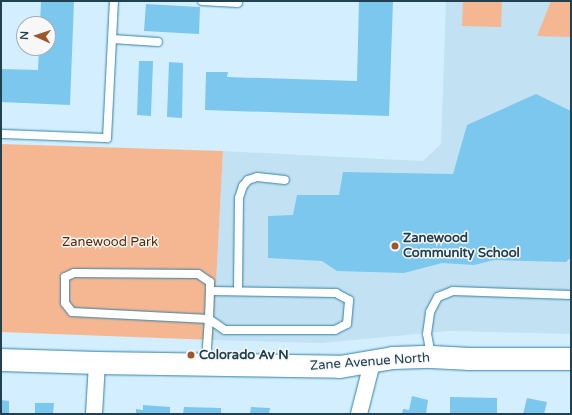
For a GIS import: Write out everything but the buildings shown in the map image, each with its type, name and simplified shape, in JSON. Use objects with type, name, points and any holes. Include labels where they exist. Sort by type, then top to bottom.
[{"type":"street","name":"Zane Avenue North","points":[[1,360],[340,367],[372,363],[392,358],[431,357],[470,359],[571,359]]},
{"type":"street","points":[[94,414],[96,363]]},
{"type":"street","points":[[359,414],[372,363]]},
{"type":"lane","points":[[1,134],[107,138],[114,1]]},
{"type":"lane","points":[[202,1],[238,3]]},
{"type":"lane","points":[[112,39],[158,42]]},
{"type":"lane","points":[[238,291],[239,198],[243,186],[248,180],[257,177],[285,180]]},
{"type":"lane","points":[[74,273],[198,274],[210,286],[238,291],[336,293],[348,300],[347,324],[335,330],[225,330],[209,319],[72,312],[65,303],[65,277],[74,273]]},
{"type":"lane","points":[[207,364],[210,286]]},
{"type":"lane","points":[[431,357],[427,334],[430,312],[438,298],[453,291],[571,295]]},
{"type":"shaded area","name":"Zanewood Community School","points":[[446,1],[571,1],[571,334],[449,331],[322,343],[213,340],[223,151],[423,161],[441,144]]},
{"type":"green space","points":[[463,1],[502,1],[501,27],[462,26]]},
{"type":"green space","points":[[551,1],[571,1],[571,37],[537,36]]},
{"type":"green space","name":"Zanewood Park","points":[[1,144],[223,151],[213,340],[1,332]]},
{"type":"place","name":"Zanewood Community School","points":[[395,246]]},
{"type":"place","name":"Colorado Av N","points":[[191,355]]}]
